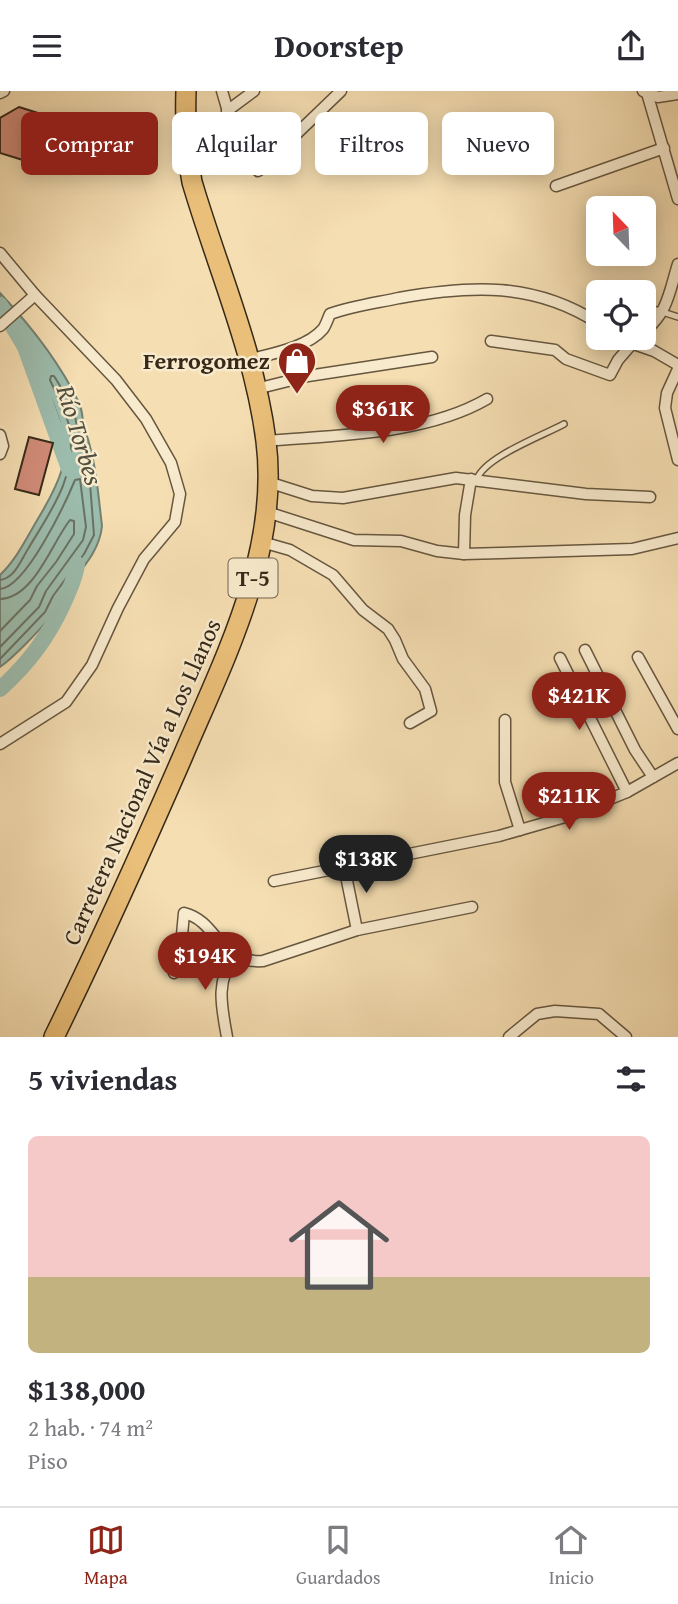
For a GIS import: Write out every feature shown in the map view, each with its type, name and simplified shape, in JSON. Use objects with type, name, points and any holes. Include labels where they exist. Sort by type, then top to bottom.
[{"type":"highway","name":"Carretera Nacional Vía a Los Llanos","points":[[54,1037],[108,925],[209,700],[241,615],[262,542],[267,512],[266,441],[256,389],[192,182],[185,129],[186,91]]},
{"type":"street","points":[[222,91],[242,152],[258,170],[341,91]]},
{"type":"street","points":[[228,111],[254,91]]},
{"type":"street","points":[[645,92],[658,97],[678,94]]},
{"type":"street","points":[[645,92],[678,199]]},
{"type":"street","points":[[556,187],[664,148]]},
{"type":"street","points":[[0,253],[35,295],[116,380],[146,419],[171,463],[180,494],[175,522],[144,559],[92,665],[66,702],[0,744]]},
{"type":"street","points":[[656,319],[667,305],[678,264]]},
{"type":"street","points":[[248,360],[288,349],[313,338],[324,329],[330,314],[348,308],[439,291],[498,289],[573,306],[586,315]]},
{"type":"street","points":[[0,325],[35,295]]},
{"type":"street","points":[[491,341],[555,350],[566,359],[610,375],[624,350]]},
{"type":"street","points":[[652,350],[678,367],[667,393],[665,408],[678,460]]},
{"type":"street","points":[[256,389],[308,376],[432,358]]},
{"type":"street","points":[[266,441],[360,433],[422,423],[458,413],[487,399]]},
{"type":"street","points":[[0,435],[3,446],[0,453]]},
{"type":"street","points":[[268,482],[312,496],[343,498],[442,479],[474,479],[586,494],[650,497]]},
{"type":"street","points":[[464,554],[464,515],[474,479]]},
{"type":"street","points":[[267,512],[354,540],[401,541],[437,551],[464,554],[632,549],[678,538]]},
{"type":"street","points":[[262,542],[290,550],[333,575],[363,610],[388,629],[403,659],[425,688],[430,704],[431,711],[410,723]]},
{"type":"street","points":[[585,650],[628,738],[653,777]]},
{"type":"street","points":[[638,657],[678,729]]},
{"type":"street","points":[[560,658],[627,792]]},
{"type":"street","points":[[505,720],[505,782],[520,830]]},
{"type":"street","points":[[274,881],[499,837],[565,817],[627,792],[678,764]]},
{"type":"street","points":[[344,866],[357,930]]},
{"type":"street","points":[[174,973],[181,946],[184,913],[201,921],[234,957],[248,962],[263,961],[357,930],[472,907]]},
{"type":"street","points":[[227,1037],[221,985],[226,968],[234,957]]},
{"type":"street","points":[[509,1037],[537,1014],[555,1010],[599,1014],[626,1037]]},
{"type":"lane","points":[[656,311],[678,317]]},
{"type":"lane","points":[[474,479],[480,470],[498,457],[564,425]]},
{"type":"water","points":[[0,293],[44,345],[79,403],[94,465],[102,526],[91,557],[64,592],[51,616],[27,643],[0,667],[0,575],[17,555],[49,500],[60,475],[65,454],[60,421],[54,404],[29,357],[4,322]]},
{"type":"building","points":[[19,107],[35,112],[21,112],[21,159],[0,153],[0,118]]},
{"type":"building","points":[[29,437],[53,443],[39,495],[15,489]]},
{"type":"waterway","name":"Río Torbes","points":[[0,305],[25,347],[69,469]]},
{"type":"waterway","name":"Río Torbes","points":[[0,689],[29,659],[45,637],[65,600],[77,564]]},
{"type":"place","name":"Ferrogomez","points":[[297,395]]}]
